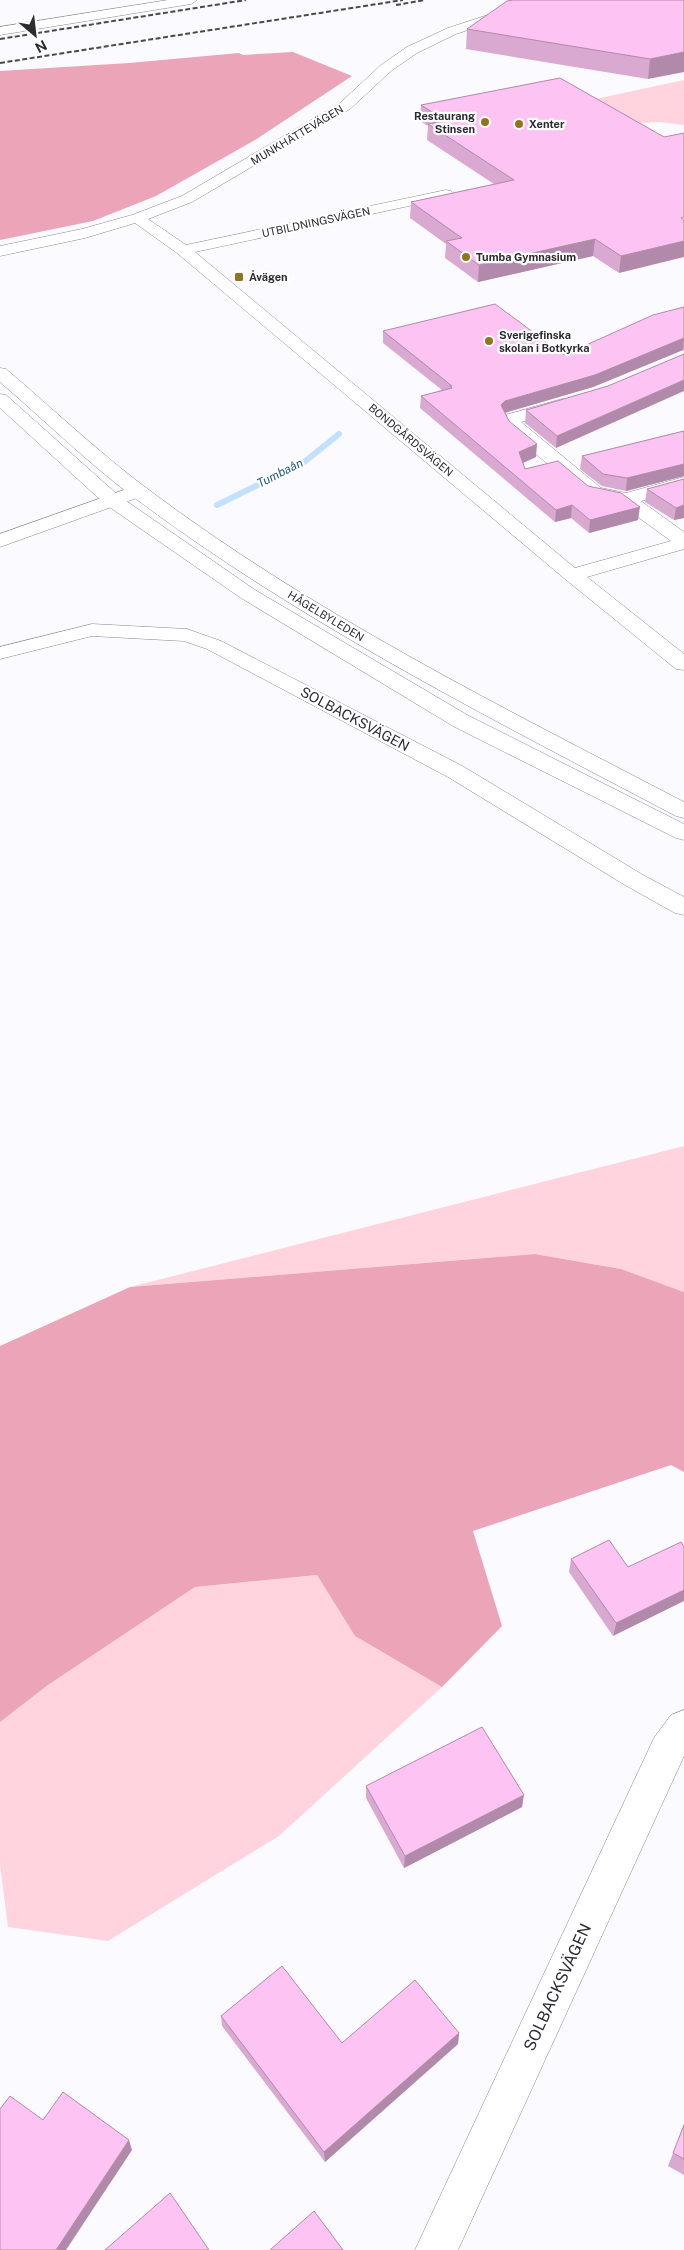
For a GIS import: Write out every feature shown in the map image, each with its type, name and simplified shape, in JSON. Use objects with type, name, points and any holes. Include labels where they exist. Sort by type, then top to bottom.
[{"type":"street","points":[[0,30],[192,0]]},
{"type":"street","name":"MUNKHÄTTEVÄGEN","points":[[0,251],[85,233],[137,218],[187,199],[345,106],[394,61],[452,30],[498,16],[582,0]]},
{"type":"street","points":[[0,24],[67,14],[96,15]]},
{"type":"street","name":"UTBILDNINGSVÄGEN","points":[[183,250],[450,193]]},
{"type":"street","name":"BONDGÅRDSVÄGEN","points":[[137,218],[183,250],[572,575],[684,664]]},
{"type":"street","name":"HÅGELBYLEDEN","points":[[0,374],[138,491],[275,586],[419,672],[684,812]]},
{"type":"street","points":[[582,398],[511,419],[516,428],[595,493],[626,499],[684,542]]},
{"type":"street","name":"HÅGELBYLEDEN","points":[[0,399],[112,500],[248,594],[401,687],[461,721],[684,833]]},
{"type":"street","points":[[626,499],[684,483]]},
{"type":"street","points":[[0,541],[138,491]]},
{"type":"street","points":[[572,575],[684,542]]},
{"type":"street","name":"SOLBACKSVÄGEN","points":[[0,653],[92,630],[187,635],[214,645],[456,772],[634,880],[684,907]]},
{"type":"street","name":"SOLBACKSVÄGEN","points":[[436,2250],[667,1750],[684,1727]]},
{"type":"shaded area","points":[[293,52],[352,76],[255,140],[156,196],[93,221],[0,240],[0,71],[129,63],[239,53],[243,55]]},
{"type":"shaded area","points":[[684,80],[684,125],[659,122],[627,124],[586,101]]},
{"type":"shaded area","points":[[684,1146],[684,1292],[621,1269],[535,1254],[130,1287]]},
{"type":"shaded area","points":[[535,1254],[621,1269],[684,1292],[684,1472],[671,1465],[473,1531],[502,1626],[442,1687],[355,1636],[317,1575],[195,1587],[48,1685],[0,1722],[0,1346],[130,1287]]},
{"type":"shaded area","points":[[317,1575],[355,1636],[442,1687],[279,1836],[108,1941],[8,1927],[0,1865],[0,1722],[48,1685],[195,1587]]},
{"type":"building","points":[[684,0],[684,52],[650,59],[467,29],[507,1]]},
{"type":"building","points":[[560,78],[664,137],[684,133],[684,217],[681,218],[684,220],[684,241],[621,256],[595,239],[479,265],[446,241],[462,238],[411,202],[514,180],[428,124],[446,121],[421,105]]},
{"type":"building","points":[[495,304],[564,355],[653,315],[684,307],[684,338],[595,375],[505,401],[501,405],[509,421],[537,444],[519,452],[525,469],[558,461],[588,486],[621,493],[640,507],[590,520],[572,505],[556,510],[421,396],[452,388],[450,386],[452,386],[383,331]]},
{"type":"building","points":[[684,354],[684,380],[557,436],[526,410],[608,386]]},
{"type":"building","points":[[684,431],[684,464],[627,478],[603,474],[582,456]]},
{"type":"building","points":[[684,479],[684,505],[676,508],[647,489]]},
{"type":"building","points":[[609,1540],[628,1567],[681,1542],[684,1547],[684,1590],[616,1623],[571,1559]]},
{"type":"building","points":[[482,1727],[524,1795],[405,1856],[366,1786]]},
{"type":"building","points":[[282,1966],[342,2043],[415,1980],[459,2033],[324,2152],[221,2016]]},
{"type":"building","points":[[63,2092],[129,2140],[56,2250],[0,2250],[0,2109],[10,2096],[43,2120]]},
{"type":"building","points":[[684,2125],[684,2159],[673,2153]]},
{"type":"building","points":[[170,2193],[209,2250],[105,2250]]},
{"type":"building","points":[[314,2211],[343,2250],[270,2250]]},
{"type":"waterway","name":"Tumbaån","points":[[217,505],[303,463],[339,434]]},
{"type":"railway","points":[[0,39],[246,0]]},
{"type":"railway","points":[[0,63],[403,0]]},
{"type":"railway","points":[[396,5],[425,0]]},
{"type":"place","name":"Restaurang Stinsen","points":[[485,122]]},
{"type":"place","name":"Xenter","points":[[519,124]]},
{"type":"place","name":"Tumba Gymnasium","points":[[466,257]]},
{"type":"place","name":"Åvägen","points":[[239,277]]},
{"type":"place","name":"Sverigefinska skolan i Botkyrka","points":[[489,341]]}]
